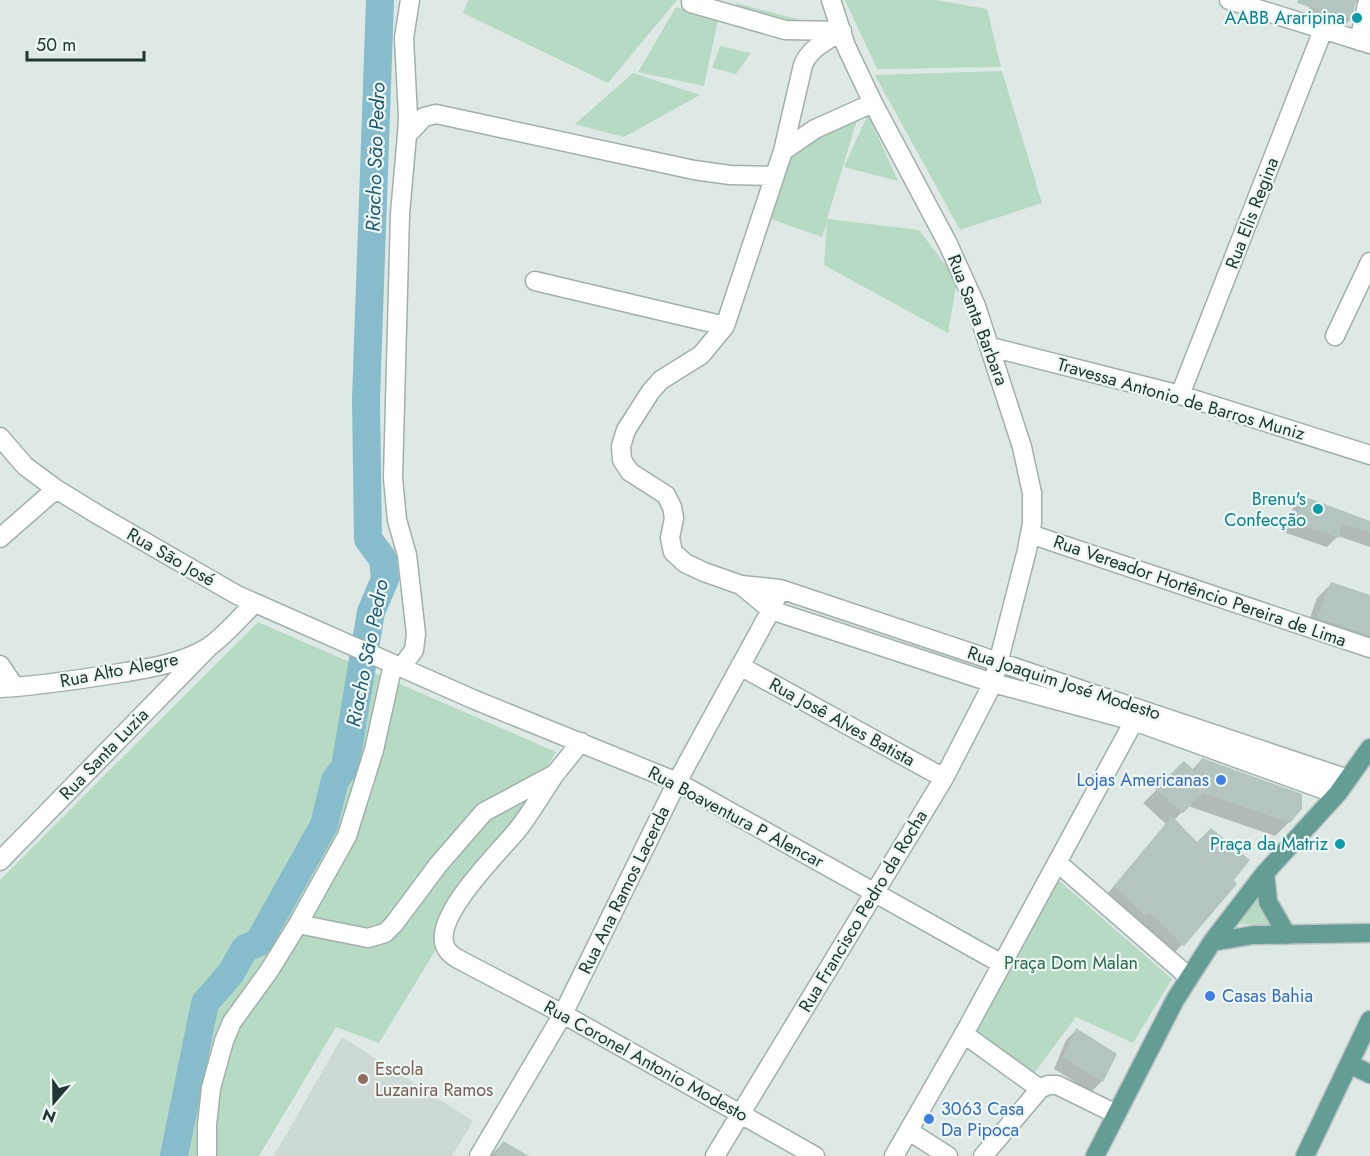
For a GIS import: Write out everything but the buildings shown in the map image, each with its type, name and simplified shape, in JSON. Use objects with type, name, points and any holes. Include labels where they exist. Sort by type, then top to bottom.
[{"type":"main road","points":[[1095,1156],[1189,977],[1212,942],[1265,873],[1336,794],[1370,748]]},
{"type":"main road","points":[[1265,873],[1268,902],[1287,934]]},
{"type":"main road","points":[[1212,942],[1253,935],[1370,933]]},
{"type":"main road","points":[[1305,1156],[1370,1020]]},
{"type":"main road","points":[[1349,1064],[1370,1074]]},
{"type":"street","points":[[207,1156],[207,1125],[211,1088],[224,1041],[237,1014],[269,971],[298,924],[343,844],[354,818],[374,750],[391,663],[414,650],[417,634],[408,555],[397,520],[393,478],[400,214],[408,117],[404,38],[410,0]]},
{"type":"street","name":"Rua Santa Barbara","points":[[831,0],[873,104],[948,244],[976,306],[1023,447],[1032,493],[1030,534],[1000,661]]},
{"type":"street","points":[[1229,0],[1364,42],[1368,0]]},
{"type":"street","points":[[691,3],[785,30],[842,31]]},
{"type":"street","name":"Rua Elis Regina","points":[[1180,395],[1323,30]]},
{"type":"street","points":[[771,610],[741,585],[685,563],[673,552],[670,538],[674,518],[672,507],[666,495],[630,472],[622,460],[621,446],[626,430],[651,391],[661,380],[701,355],[725,326],[783,151],[799,77],[807,56],[814,48],[842,31]]},
{"type":"street","points":[[783,151],[815,129],[873,104]]},
{"type":"street","points":[[406,135],[424,117],[436,114],[694,170],[774,176]]},
{"type":"street","points":[[1335,336],[1370,262]]},
{"type":"street","points":[[535,281],[725,326]]},
{"type":"street","name":"Travessa Antonio de Barros Muniz","points":[[991,347],[1180,395],[1370,455]]},
{"type":"street","name":"Rua São José","points":[[0,437],[25,466],[56,489],[100,516],[254,604],[360,650]]},
{"type":"street","points":[[0,538],[56,489]]},
{"type":"street","name":"Rua Vereador Hortêncio Pereira de Lima","points":[[1030,534],[1370,648]]},
{"type":"street","name":"Rua Joaquim José Modesto","points":[[741,585],[780,589],[1000,661],[1336,794]]},
{"type":"street","name":"Rua Ana Ramos Lacerda","points":[[479,1156],[563,1014],[677,782],[771,610],[780,589]]},
{"type":"street","name":"Rua Alto Alegre","points":[[7,688],[59,683],[148,668],[179,660],[208,648],[254,604]]},
{"type":"street","name":"Rua Joaquim José Modesto","points":[[771,610],[993,683],[1137,714],[1348,779]]},
{"type":"street","points":[[842,633],[850,612]]},
{"type":"street","name":"Rua Santa Luzia","points":[[0,859],[208,648]]},
{"type":"street","name":"Rua Boaventura P Alencar","points":[[360,650],[677,782],[1002,964]]},
{"type":"street","name":"Rua Francisco Pedro da Rocha","points":[[715,1156],[944,778],[993,683],[1000,661]]},
{"type":"street","points":[[0,665],[7,688]]},
{"type":"street","name":"Rua Josê Alves Batista","points":[[740,666],[944,778]]},
{"type":"street","points":[[894,1156],[964,1034],[1137,714]]},
{"type":"street","points":[[298,924],[368,938],[385,933],[438,865],[484,812],[555,774],[581,742]]},
{"type":"street","name":"Rua Coronel Antonio Modesto","points":[[555,774],[520,827],[473,879],[461,898],[445,930],[444,939],[449,953],[563,1014],[815,1156]]},
{"type":"street","points":[[1058,863],[1189,977]]},
{"type":"street","points":[[964,1034],[1049,1087],[1116,1114]]},
{"type":"street","points":[[983,1156],[1049,1087]]},
{"type":"street","points":[[909,1131],[948,1156]]},
{"type":"shaded area","name":"Escola Luzanira Ramos","points":[[342,1037],[473,1121],[452,1156],[274,1156]]},
{"type":"green space","points":[[468,0],[677,0],[608,83],[463,13]]},
{"type":"green space","points":[[845,0],[935,0],[987,9],[1001,67],[877,69]]},
{"type":"green space","points":[[736,3],[808,22],[801,28],[738,10]]},
{"type":"green space","points":[[676,7],[718,20],[704,86],[638,72]]},
{"type":"green space","points":[[720,46],[751,53],[736,74],[712,68]]},
{"type":"green space","points":[[1002,71],[1042,203],[960,230],[875,75]]},
{"type":"green space","points":[[633,73],[700,95],[624,137],[575,124]]},
{"type":"green space","points":[[868,114],[898,181],[844,167]]},
{"type":"green space","points":[[857,120],[827,219],[919,230],[957,280],[948,333],[824,265],[827,223],[822,237],[768,218],[789,155],[813,137]]},
{"type":"green space","points":[[258,622],[556,752],[379,1043],[336,1027],[259,1156],[0,1156],[0,880]]},
{"type":"green space","name":"Praça Dom Malan","points":[[1055,877],[1172,979],[1133,1043],[1076,1017],[1032,1076],[973,1031]]},
{"type":"green space","points":[[1256,897],[1272,925],[1237,924]]},
{"type":"waterway","name":"Riacho São Pedro","points":[[174,1156],[205,1003],[231,973],[245,948],[258,943],[324,825],[335,780],[345,767],[371,612],[385,579],[383,559],[368,539],[366,399],[380,0]]},
{"type":"place","name":"AABB Araripina","points":[[1357,18]]},
{"type":"place","name":"Brenu's Confecção","points":[[1318,509]]},
{"type":"place","name":"Lojas Americanas","points":[[1221,780]]},
{"type":"place","name":"Praça da Matriz","points":[[1340,844]]},
{"type":"place","name":"Casas Bahia","points":[[1210,996]]},
{"type":"place","name":"Escola Luzanira Ramos","points":[[363,1079]]},
{"type":"place","name":"3063 Casa Da Pipoca","points":[[929,1119]]}]
